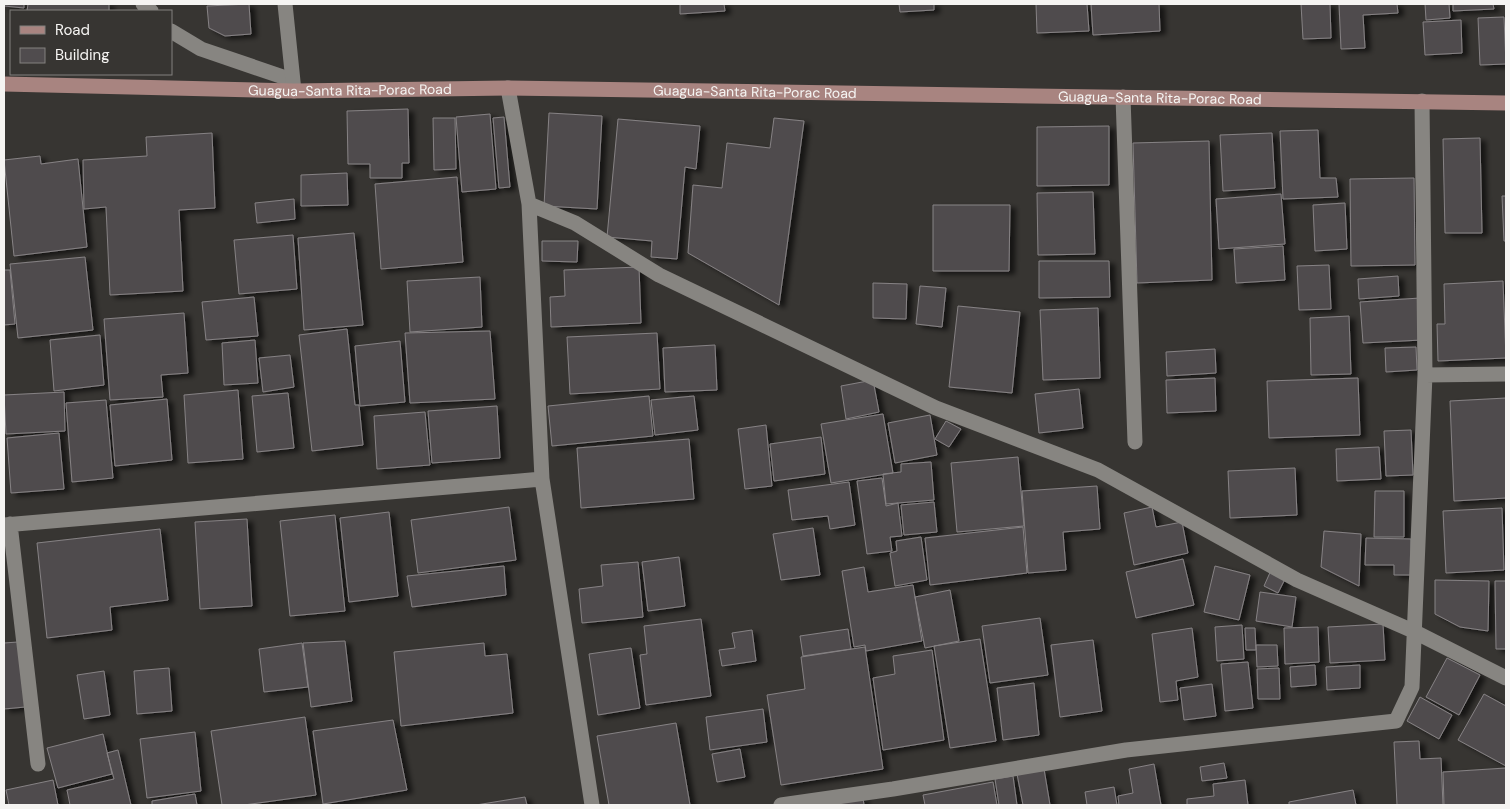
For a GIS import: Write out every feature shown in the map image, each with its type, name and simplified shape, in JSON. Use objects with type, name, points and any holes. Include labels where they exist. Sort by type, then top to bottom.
[{"type":"main road","name":"Guagua-Santa Rita-Porac Road","points":[[4,84],[508,88],[1506,102]]},
{"type":"street","points":[[172,32],[201,49],[293,86],[285,4]]},
{"type":"street","points":[[508,88],[529,204],[542,479],[592,805]]},
{"type":"street","points":[[1123,97],[1135,442]]},
{"type":"street","points":[[781,805],[892,789],[1126,750],[1396,721],[1412,687],[1425,375],[1422,101]]},
{"type":"street","points":[[529,204],[575,223],[660,276],[936,408],[1098,470],[1297,580],[1413,631],[1506,678]]},
{"type":"street","points":[[1425,375],[1506,374]]},
{"type":"street","points":[[38,764],[7,525],[542,479]]},
{"type":"building","points":[[4,4],[24,4],[24,8],[4,6]]},
{"type":"building","points":[[28,4],[109,4],[109,10],[27,10]]},
{"type":"building","points":[[249,4],[251,34],[225,36],[209,28],[207,6]]},
{"type":"building","points":[[680,4],[724,4],[725,11],[680,14]]},
{"type":"building","points":[[899,4],[934,4],[934,10],[900,12]]},
{"type":"building","points":[[1036,4],[1087,4],[1089,31],[1037,33]]},
{"type":"building","points":[[1091,4],[1159,4],[1160,31],[1093,35]]},
{"type":"building","points":[[1301,4],[1330,4],[1331,38],[1303,39]]},
{"type":"building","points":[[1339,4],[1397,4],[1398,13],[1363,15],[1365,48],[1341,49]]},
{"type":"building","points":[[1425,4],[1449,4],[1450,18],[1426,20]]},
{"type":"building","points":[[1453,4],[1493,4],[1494,9],[1453,11]]},
{"type":"building","points":[[1504,17],[1506,64],[1480,65],[1478,18]]},
{"type":"building","points":[[1461,20],[1462,53],[1425,55],[1423,22]]},
{"type":"building","points":[[408,109],[409,163],[402,163],[402,178],[370,178],[370,164],[348,164],[347,111]]},
{"type":"building","points":[[549,113],[602,116],[597,209],[544,206]]},
{"type":"building","points":[[490,114],[496,189],[462,192],[456,117]]},
{"type":"building","points":[[504,117],[510,187],[499,188],[493,118]]},
{"type":"building","points":[[433,118],[455,118],[456,169],[434,170]]},
{"type":"building","points":[[774,118],[804,121],[779,305],[688,253],[693,185],[722,188],[727,143],[770,148]]},
{"type":"building","points":[[618,119],[700,126],[696,169],[685,167],[677,259],[651,257],[652,241],[607,237]]},
{"type":"building","points":[[1109,126],[1109,185],[1037,186],[1037,127]]},
{"type":"building","points":[[1318,130],[1320,178],[1336,178],[1338,197],[1283,199],[1280,131]]},
{"type":"building","points":[[212,133],[215,208],[179,210],[183,291],[110,295],[106,207],[84,209],[83,160],[147,156],[146,137]]},
{"type":"building","points":[[1272,133],[1275,188],[1223,191],[1220,135]]},
{"type":"building","points":[[1480,138],[1482,233],[1445,233],[1443,139]]},
{"type":"building","points":[[1209,141],[1212,280],[1137,283],[1133,143]]},
{"type":"building","points":[[40,156],[41,164],[78,159],[87,247],[14,256],[4,160]]},
{"type":"building","points":[[347,173],[348,205],[301,206],[301,175]]},
{"type":"building","points":[[457,177],[463,262],[381,269],[375,184]]},
{"type":"building","points":[[1414,178],[1415,265],[1351,266],[1350,179]]},
{"type":"building","points":[[1093,192],[1095,254],[1038,255],[1037,193]]},
{"type":"building","points":[[1281,194],[1285,244],[1219,249],[1216,199]]},
{"type":"building","points":[[1502,196],[1506,196],[1506,241],[1504,241]]},
{"type":"building","points":[[294,199],[295,219],[257,223],[255,203]]},
{"type":"building","points":[[1345,203],[1347,249],[1315,251],[1313,205]]},
{"type":"building","points":[[933,205],[1010,205],[1009,271],[933,271]]},
{"type":"building","points":[[354,233],[363,325],[304,330],[298,238]]},
{"type":"building","points":[[293,235],[297,289],[239,294],[234,240]]},
{"type":"building","points":[[542,241],[578,241],[577,262],[542,261]]},
{"type":"building","points":[[1283,246],[1285,280],[1236,283],[1234,249]]},
{"type":"building","points":[[85,257],[93,330],[18,338],[10,264]]},
{"type":"building","points":[[1039,261],[1109,261],[1110,297],[1039,298]]},
{"type":"building","points":[[1329,265],[1331,309],[1299,310],[1297,266]]},
{"type":"building","points":[[639,267],[641,323],[551,327],[550,297],[565,296],[564,270]]},
{"type":"building","points":[[4,270],[10,270],[15,324],[4,325]]},
{"type":"building","points":[[1398,276],[1399,296],[1359,299],[1358,279]]},
{"type":"building","points":[[480,277],[482,327],[410,332],[407,281]]},
{"type":"building","points":[[1503,281],[1506,358],[1438,361],[1437,324],[1445,324],[1444,284]]},
{"type":"building","points":[[873,283],[907,284],[906,319],[873,318]]},
{"type":"building","points":[[920,286],[946,288],[942,327],[916,324]]},
{"type":"building","points":[[254,297],[258,336],[206,340],[202,302]]},
{"type":"building","points":[[1420,298],[1422,340],[1363,343],[1360,302]]},
{"type":"building","points":[[958,306],[1020,312],[1012,393],[949,387]]},
{"type":"building","points":[[1098,308],[1100,378],[1043,380],[1040,310]]},
{"type":"building","points":[[184,313],[188,373],[161,375],[163,397],[110,400],[104,319]]},
{"type":"building","points":[[1349,316],[1351,374],[1311,375],[1310,318]]},
{"type":"building","points":[[347,329],[355,405],[359,405],[363,445],[312,451],[299,335]]},
{"type":"building","points":[[490,331],[495,399],[410,403],[405,333]]},
{"type":"building","points":[[657,333],[660,389],[570,394],[567,337]]},
{"type":"building","points":[[100,335],[104,385],[54,391],[50,340]]},
{"type":"building","points":[[255,340],[258,383],[224,385],[222,343]]},
{"type":"building","points":[[400,341],[405,402],[360,406],[355,346]]},
{"type":"building","points":[[715,345],[717,390],[665,392],[663,348]]},
{"type":"building","points":[[1416,347],[1417,370],[1386,372],[1385,348]]},
{"type":"building","points":[[1215,349],[1216,373],[1167,376],[1166,352]]},
{"type":"building","points":[[290,355],[294,387],[263,392],[259,358]]},
{"type":"building","points":[[1215,378],[1216,411],[1167,413],[1166,380]]},
{"type":"building","points":[[1358,378],[1360,435],[1269,438],[1267,381]]},
{"type":"building","points":[[873,380],[879,412],[846,419],[841,386]]},
{"type":"building","points":[[1079,389],[1083,428],[1039,433],[1035,394]]},
{"type":"building","points":[[238,390],[243,459],[188,463],[184,395]]},
{"type":"building","points":[[64,392],[65,431],[6,434],[4,395]]},
{"type":"building","points":[[288,393],[294,448],[257,452],[252,396]]},
{"type":"building","points":[[649,396],[653,436],[552,446],[548,406]]},
{"type":"building","points":[[694,396],[698,430],[655,435],[651,400]]},
{"type":"building","points":[[1506,398],[1506,498],[1454,501],[1450,401]]},
{"type":"building","points":[[167,399],[172,460],[115,466],[110,405]]},
{"type":"building","points":[[106,400],[113,478],[72,482],[66,403]]},
{"type":"building","points":[[497,406],[500,458],[432,463],[428,411]]},
{"type":"building","points":[[425,412],[430,465],[377,469],[374,416]]},
{"type":"building","points":[[883,414],[893,473],[831,483],[821,424]]},
{"type":"building","points":[[930,415],[937,455],[895,463],[888,423]]},
{"type":"building","points":[[946,421],[961,429],[949,447],[935,439]]},
{"type":"building","points":[[766,425],[772,486],[745,489],[738,429]]},
{"type":"building","points":[[1411,430],[1413,475],[1386,476],[1384,431]]},
{"type":"building","points":[[59,433],[64,489],[11,493],[7,438]]},
{"type":"building","points":[[821,437],[825,474],[774,481],[770,444]]},
{"type":"building","points":[[689,439],[694,499],[581,508],[577,448]]},
{"type":"building","points":[[1379,447],[1381,479],[1337,481],[1336,449]]},
{"type":"building","points":[[1018,457],[1024,526],[957,532],[951,463]]},
{"type":"building","points":[[931,462],[934,500],[886,504],[883,474],[901,472],[901,464]]},
{"type":"building","points":[[1295,468],[1297,515],[1230,518],[1228,471]]},
{"type":"building","points":[[882,478],[886,506],[898,503],[902,536],[890,537],[892,551],[867,554],[857,481]]},
{"type":"building","points":[[849,482],[855,525],[830,529],[828,516],[792,520],[788,490]]},
{"type":"building","points":[[1097,486],[1100,529],[1063,532],[1066,570],[1028,573],[1022,491]]},
{"type":"building","points":[[1375,491],[1404,491],[1404,537],[1374,537]]},
{"type":"building","points":[[934,502],[937,532],[904,535],[901,505]]},
{"type":"building","points":[[509,507],[516,560],[418,573],[411,520]]},
{"type":"building","points":[[1152,507],[1156,527],[1182,522],[1188,553],[1134,565],[1124,513]]},
{"type":"building","points":[[1502,508],[1504,570],[1446,573],[1443,511]]},
{"type":"building","points":[[389,512],[398,596],[349,602],[340,518]]},
{"type":"building","points":[[335,515],[345,611],[290,616],[280,521]]},
{"type":"building","points":[[247,519],[252,606],[200,609],[195,522]]},
{"type":"building","points":[[1023,527],[1027,573],[930,585],[925,538]]},
{"type":"building","points":[[813,528],[820,575],[781,580],[773,534]]},
{"type":"building","points":[[160,529],[168,600],[110,607],[112,630],[47,638],[37,543]]},
{"type":"building","points":[[1324,531],[1361,534],[1359,586],[1321,567]]},
{"type":"building","points":[[921,537],[927,580],[895,586],[890,553],[897,551],[896,541]]},
{"type":"building","points":[[1366,538],[1411,539],[1411,575],[1394,575],[1394,565],[1365,565]]},
{"type":"building","points":[[679,557],[685,606],[648,611],[642,562]]},
{"type":"building","points":[[1183,559],[1194,605],[1136,618],[1126,572]]},
{"type":"building","points":[[638,562],[643,617],[582,623],[579,589],[603,586],[601,565]]},
{"type":"building","points":[[504,566],[506,595],[412,607],[407,576]]},
{"type":"building","points":[[1215,566],[1250,575],[1239,620],[1204,612]]},
{"type":"building","points":[[864,567],[868,592],[913,585],[922,641],[866,651],[865,645],[854,647],[842,571]]},
{"type":"building","points":[[1272,568],[1287,575],[1278,593],[1264,586]]},
{"type":"building","points":[[1435,580],[1489,581],[1488,631],[1460,627],[1435,614]]},
{"type":"building","points":[[1495,581],[1506,581],[1506,649],[1496,649]]},
{"type":"building","points":[[950,590],[959,641],[925,648],[915,597]]},
{"type":"building","points":[[1260,592],[1296,597],[1292,627],[1256,621]]},
{"type":"building","points":[[1040,618],[1048,675],[990,683],[982,626]]},
{"type":"building","points":[[701,619],[711,696],[646,705],[640,655],[647,654],[644,626]]},
{"type":"building","points":[[1383,624],[1385,660],[1330,663],[1328,627]]},
{"type":"building","points":[[1242,625],[1244,659],[1217,661],[1215,627]]},
{"type":"building","points":[[1318,627],[1319,662],[1285,664],[1284,628]]},
{"type":"building","points":[[1192,628],[1198,677],[1176,681],[1178,700],[1160,702],[1152,634]]},
{"type":"building","points":[[1245,628],[1255,628],[1256,650],[1246,650]]},
{"type":"building","points":[[848,629],[851,649],[803,656],[800,636]]},
{"type":"building","points":[[752,630],[756,661],[722,666],[719,650],[735,648],[732,633]]},
{"type":"building","points":[[980,639],[996,741],[950,748],[934,646]]},
{"type":"building","points":[[1093,640],[1102,711],[1060,717],[1051,645]]},
{"type":"building","points":[[345,641],[352,701],[311,707],[303,643]]},
{"type":"building","points":[[18,642],[25,707],[4,709],[4,643]]},
{"type":"building","points":[[302,643],[308,687],[264,692],[259,649]]},
{"type":"building","points":[[484,643],[485,656],[507,654],[513,713],[401,726],[394,652]]},
{"type":"building","points":[[1256,645],[1277,645],[1278,666],[1257,667]]},
{"type":"building","points":[[865,647],[883,769],[781,785],[767,695],[805,689],[801,657]]},
{"type":"building","points":[[631,648],[640,708],[598,715],[589,654]]},
{"type":"building","points":[[932,650],[944,740],[883,750],[873,678],[895,674],[893,656]]},
{"type":"building","points":[[1447,658],[1480,675],[1459,715],[1426,697]]},
{"type":"building","points":[[1248,662],[1253,708],[1225,711],[1221,664]]},
{"type":"building","points":[[1315,665],[1316,685],[1291,687],[1290,667]]},
{"type":"building","points":[[1360,665],[1360,688],[1327,690],[1326,667]]},
{"type":"building","points":[[169,668],[172,711],[137,714],[134,671]]},
{"type":"building","points":[[1279,668],[1280,699],[1258,699],[1257,669]]},
{"type":"building","points":[[104,671],[110,715],[84,719],[77,675]]},
{"type":"building","points":[[1034,683],[1039,735],[1003,740],[997,688]]},
{"type":"building","points":[[1212,684],[1216,716],[1184,720],[1180,688]]},
{"type":"building","points":[[1484,694],[1506,706],[1506,766],[1458,740]]},
{"type":"building","points":[[1420,697],[1452,715],[1439,739],[1407,721]]},
{"type":"building","points":[[763,709],[767,742],[710,750],[706,717]]},
{"type":"building","points":[[305,717],[316,795],[244,805],[222,805],[211,731]]},
{"type":"building","points":[[393,720],[407,790],[323,804],[313,731]]},
{"type":"building","points":[[676,723],[690,805],[609,805],[597,736]]},
{"type":"building","points":[[195,732],[201,791],[147,798],[140,739]]},
{"type":"building","points":[[103,734],[112,774],[58,788],[47,748]]},
{"type":"building","points":[[1419,741],[1420,759],[1441,758],[1443,805],[1397,805],[1394,742]]},
{"type":"building","points":[[740,749],[745,777],[717,782],[712,754]]},
{"type":"building","points":[[118,750],[131,805],[70,805],[67,790],[114,779],[107,753]]},
{"type":"building","points":[[1224,763],[1227,778],[1202,781],[1200,767]]},
{"type":"building","points":[[1154,764],[1161,805],[1119,805],[1118,796],[1133,793],[1129,769]]},
{"type":"building","points":[[1506,768],[1506,805],[1444,805],[1443,772]]},
{"type":"building","points":[[1044,769],[1050,805],[1023,805],[1017,774]]},
{"type":"building","points":[[1013,776],[1017,805],[999,805],[995,779]]},
{"type":"building","points":[[53,780],[58,805],[9,805],[6,790]]},
{"type":"building","points":[[1245,780],[1248,805],[1187,805],[1187,799],[1214,796],[1213,784]]},
{"type":"building","points":[[993,782],[997,805],[925,805],[923,795]]},
{"type":"building","points":[[1114,787],[1117,805],[1087,805],[1085,792]]},
{"type":"building","points":[[1353,790],[1356,805],[1289,805],[1289,802]]},
{"type":"building","points":[[195,794],[197,805],[152,805],[152,801]]},
{"type":"building","points":[[525,797],[527,805],[476,805]]},
{"type":"building","points":[[863,798],[864,805],[830,805]]}]
